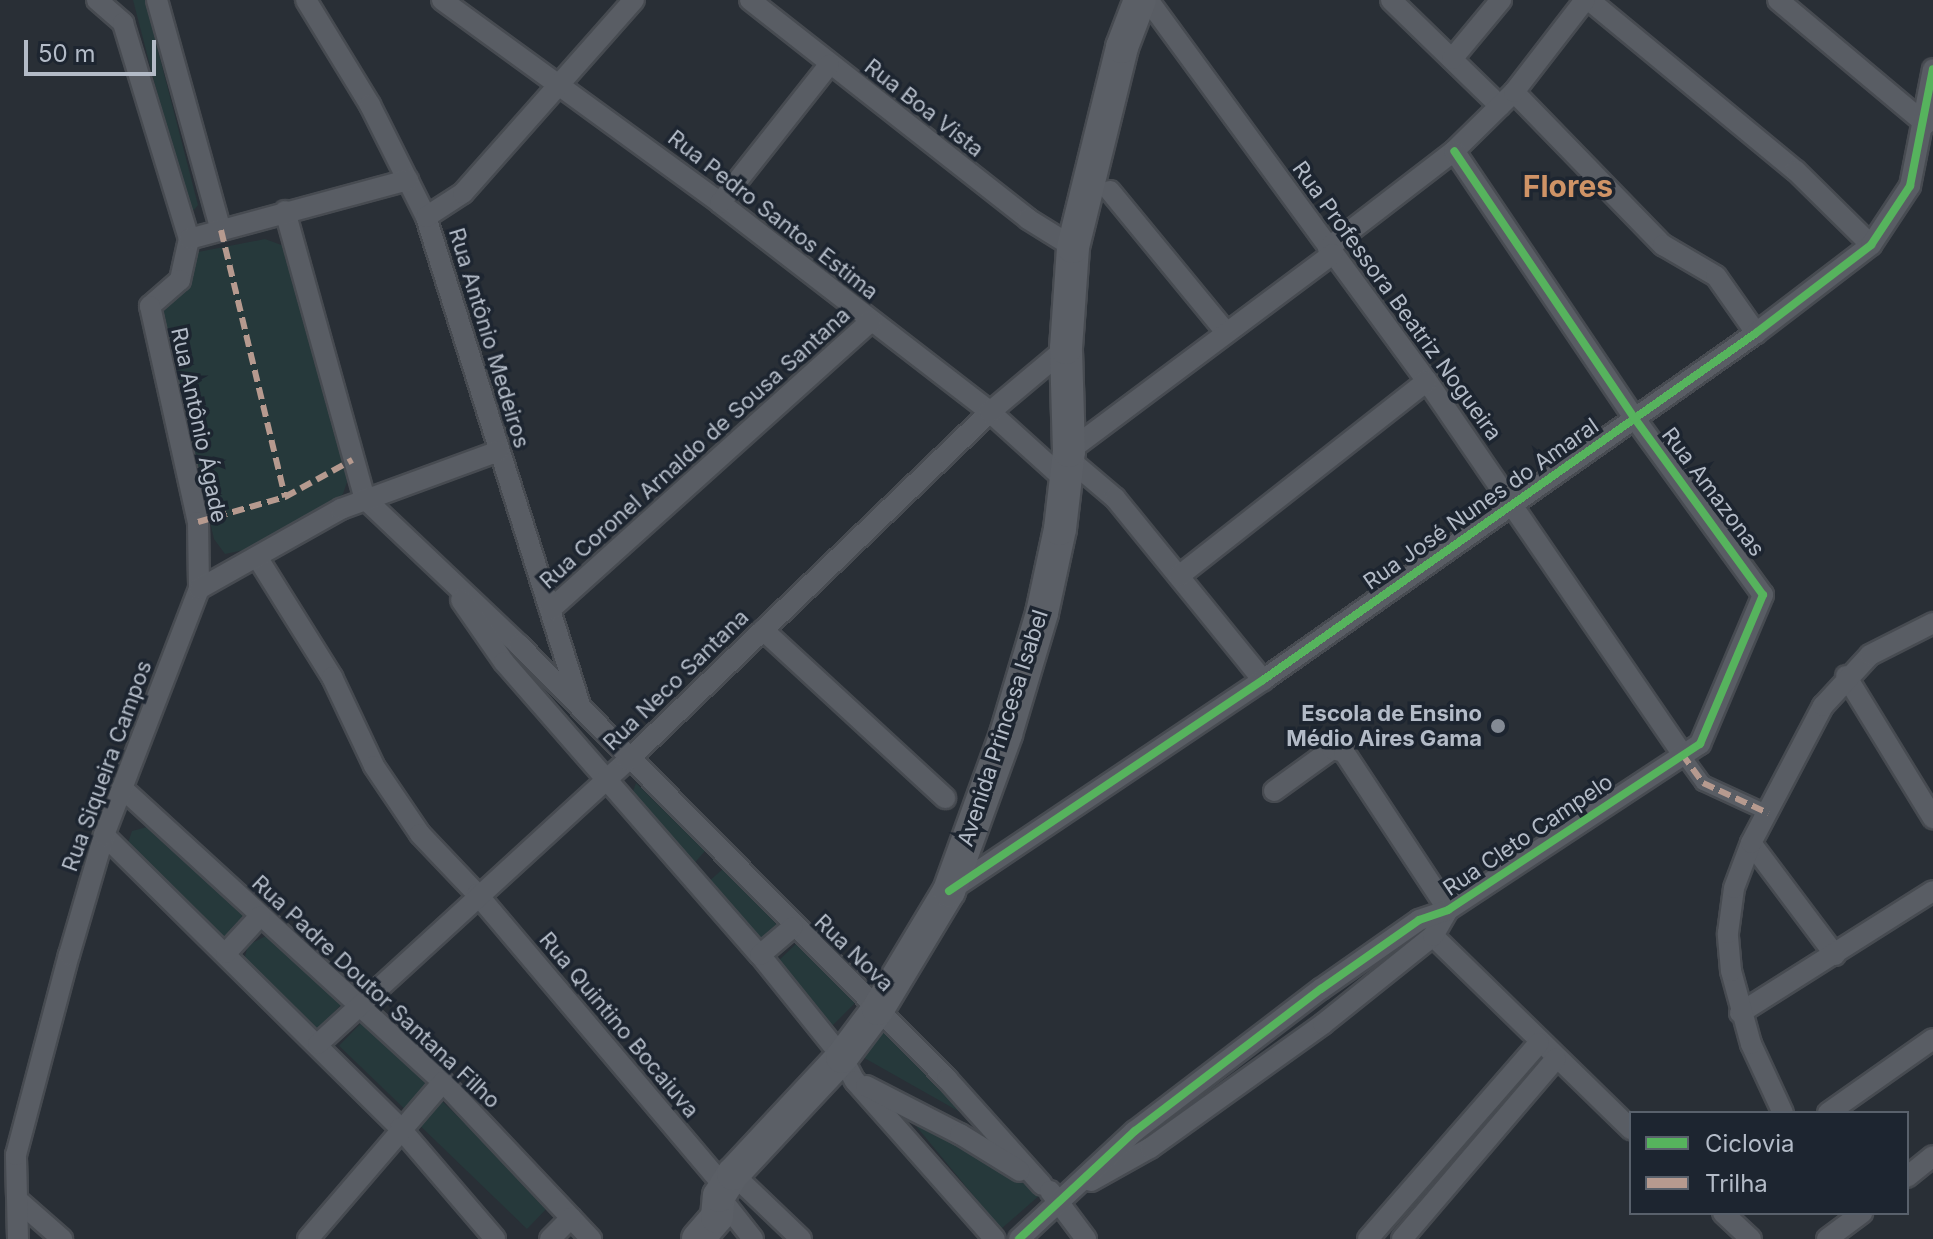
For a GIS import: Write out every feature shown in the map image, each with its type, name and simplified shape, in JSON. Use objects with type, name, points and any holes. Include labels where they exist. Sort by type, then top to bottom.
[{"type":"main road","name":"Avenida Princesa Isabel","points":[[673,1239],[704,1204],[849,1069],[878,1009],[949,891],[1042,613],[1068,464],[1066,348],[1073,247],[1118,62],[1140,0]]},
{"type":"main road","name":"Avenida Princesa Isabel","points":[[698,1239],[717,1217],[726,1186]]},
{"type":"street","points":[[97,0],[123,23]]},
{"type":"street","points":[[120,0],[123,23],[189,239],[408,180]]},
{"type":"street","points":[[157,0],[221,230]]},
{"type":"street","name":"Rua Antônio Medeiros","points":[[306,0],[426,217],[581,710]]},
{"type":"street","name":"Rua Pedro Santos Estima","points":[[442,0],[720,203],[990,412],[1115,498],[1263,680]]},
{"type":"street","points":[[426,217],[463,193],[562,85],[634,0]]},
{"type":"street","name":"Rua Boa Vista","points":[[750,0],[1028,219],[1073,247]]},
{"type":"street","name":"Rua Professora Beatriz Nogueira","points":[[1148,0],[1427,381],[1682,754]]},
{"type":"street","points":[[1391,0],[1452,59],[1507,99],[1663,245],[1716,276],[1756,333]]},
{"type":"street","points":[[1452,59],[1501,0]]},
{"type":"street","points":[[1068,464],[1226,332],[1454,151],[1507,99],[1587,0],[1796,171],[1871,245]]},
{"type":"street","points":[[1778,0],[1926,124]]},
{"type":"street","points":[[720,203],[829,65]]},
{"type":"street","name":"Rua José Nunes do Amaral","points":[[949,891],[1263,680],[1756,333],[1871,245],[1910,186],[1926,124],[1933,69]]},
{"type":"street","name":"Rua Amazonas","points":[[1454,151],[1635,419],[1762,587]]},
{"type":"street","points":[[1110,191],[1226,332]]},
{"type":"street","points":[[285,211],[365,499],[455,589]]},
{"type":"street","name":"Rua Antônio Ágade","points":[[189,239],[180,280],[150,306],[198,522],[199,589]]},
{"type":"street","name":"Rua Coronel Arnaldo de Sousa Santana","points":[[550,610],[871,321]]},
{"type":"street","name":"Rua Neco Santana","points":[[318,1044],[356,1003],[628,760],[990,412],[1066,348]]},
{"type":"street","points":[[1179,576],[1427,381]]},
{"type":"street","points":[[199,589],[365,499],[499,451]]},
{"type":"street","name":"Rua Quintino Bocaiuva","points":[[257,557],[332,677],[374,766],[420,834],[477,894],[726,1186]]},
{"type":"street","name":"Rua Cleto Campelo","points":[[1019,1239],[1135,1131],[1321,989],[1419,920],[1448,910],[1682,754],[1707,733],[1763,595],[1762,587]]},
{"type":"street","name":"Rua Siqueira Campos","points":[[18,1239],[21,1203],[14,1180],[16,1155],[104,835],[199,589]]},
{"type":"street","name":"Rua Nova","points":[[455,589],[519,645],[628,760],[878,1009],[1042,1185]]},
{"type":"street","name":"Rua Nova","points":[[455,589],[504,662],[760,955],[849,1069],[995,1239]]},
{"type":"street","points":[[1782,1111],[1740,1013],[1728,933],[1734,888],[1751,843],[1823,706],[1846,676],[1870,655],[1933,623]]},
{"type":"street","points":[[763,630],[945,798]]},
{"type":"street","points":[[504,662],[519,645]]},
{"type":"street","points":[[1846,676],[1933,818]]},
{"type":"street","points":[[535,697],[553,680]]},
{"type":"street","points":[[1274,791],[1332,749],[1344,752],[1448,910]]},
{"type":"street","points":[[1682,754],[1703,783],[1768,813]]},
{"type":"street","name":"Rua Padre Doutor Santana Filho","points":[[122,788],[443,1082],[591,1239]]},
{"type":"street","points":[[104,835],[400,1128],[495,1239]]},
{"type":"street","points":[[1751,843],[1835,955]]},
{"type":"street","points":[[692,877],[718,851]]},
{"type":"street","points":[[1740,1013],[1933,891]]},
{"type":"street","name":"Rua Cleto Campelo","points":[[1060,1199],[1150,1148],[1323,1024],[1433,936],[1448,910]]},
{"type":"street","points":[[226,953],[260,916]]},
{"type":"street","points":[[760,955],[793,927]]},
{"type":"street","points":[[1433,936],[1539,1043],[1629,1127]]},
{"type":"street","points":[[1831,1111],[1933,1039]]},
{"type":"street","points":[[1368,1239],[1539,1043]]},
{"type":"street","points":[[1402,1239],[1556,1059]]},
{"type":"street","name":"Rua Nova","points":[[849,1069],[1042,1185],[1060,1199],[1086,1239]]},
{"type":"street","points":[[308,1239],[400,1128],[443,1082]]},
{"type":"street","points":[[1909,1175],[1933,1156]]},
{"type":"street","points":[[1417,1182],[1438,1197]]},
{"type":"street","points":[[726,1186],[753,1239]]},
{"type":"street","points":[[726,1186],[801,1239]]},
{"type":"street","points":[[21,1203],[62,1239]]},
{"type":"street","points":[[1725,1215],[1751,1239]]},
{"type":"street","points":[[1827,1239],[1854,1216]]},
{"type":"street","points":[[550,1239],[571,1218]]},
{"type":"shaded area","points":[[133,0],[145,0],[198,205],[194,210],[187,208]]},
{"type":"shaded area","points":[[265,239],[287,247],[348,479],[343,494],[329,505],[244,550],[225,554],[214,539],[160,309],[190,282],[198,252]]},
{"type":"shaded area","points":[[636,783],[705,851],[691,867],[630,799]]},
{"type":"shaded area","points":[[147,827],[249,919],[229,941],[127,846],[132,831]]},
{"type":"shaded area","points":[[724,868],[778,926],[757,942],[707,883]]},
{"type":"shaded area","points":[[268,935],[342,1004],[316,1031],[244,960],[248,945]]},
{"type":"shaded area","points":[[797,943],[857,1001],[830,1028],[776,963]]},
{"type":"shaded area","points":[[362,1022],[429,1087],[406,1110],[339,1046]]},
{"type":"shaded area","points":[[880,1026],[974,1120],[859,1055]]},
{"type":"shaded area","points":[[442,1101],[550,1205],[527,1229],[419,1125]]},
{"type":"shaded area","points":[[902,1109],[1041,1194],[1001,1229]]},
{"type":"marked path","points":[[221,230],[285,497]]},
{"type":"marked path","points":[[198,522],[285,497],[352,460]]},
{"type":"marked path","points":[[1682,754],[1703,783],[1768,813]]},
{"type":"cycle path","points":[[949,891],[1263,680],[1756,333],[1871,245],[1910,186],[1933,69]]},
{"type":"cycle path","points":[[1019,1239],[1135,1131],[1321,989],[1419,920],[1448,910],[1700,744],[1763,595],[1635,419],[1454,151]]},
{"type":"place","name":"Escola de Ensino Médio Aires Gama","points":[[1498,726]]},
{"type":"district","name":"Flores","points":[[1568,186]]}]
